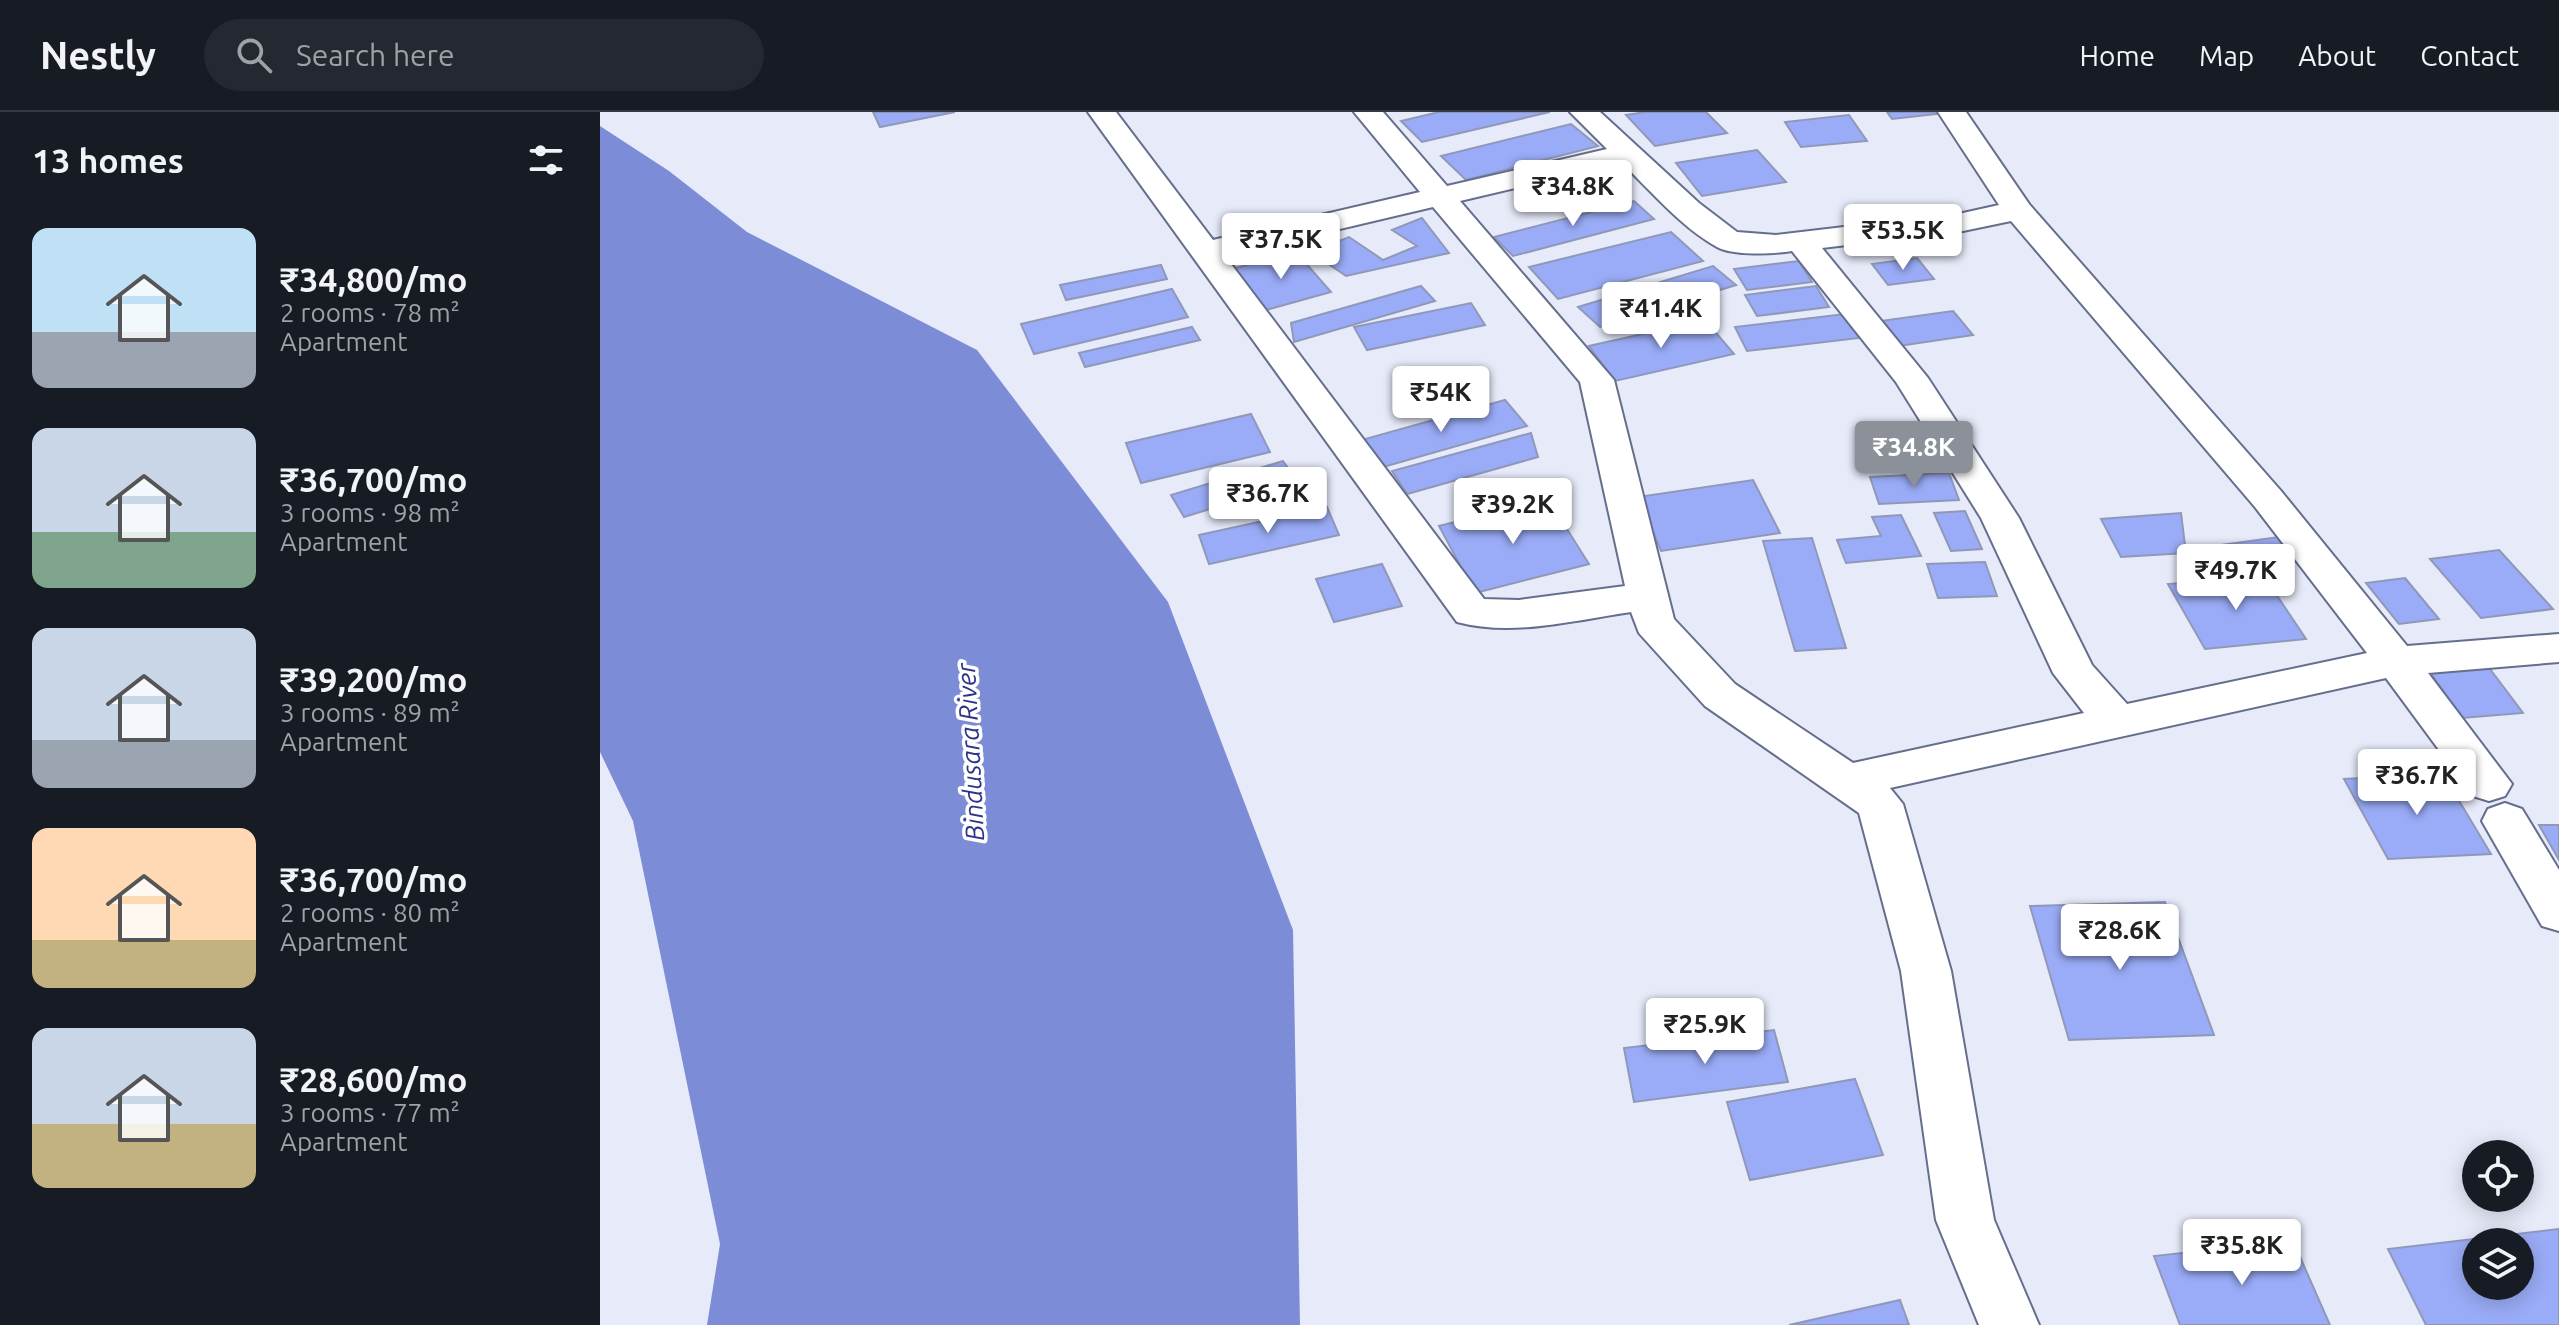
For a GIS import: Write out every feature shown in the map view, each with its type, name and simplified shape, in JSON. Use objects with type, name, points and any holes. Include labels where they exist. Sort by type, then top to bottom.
[{"type":"street","points":[[1102,112],[1472,612],[1519,614],[1648,596]]},
{"type":"street","points":[[1368,112],[1597,380],[1654,623],[1720,695],[1880,804],[1926,971],[1965,1220],[2009,1325]]},
{"type":"street","points":[[1584,112],[1688,209],[1729,241],[1776,244],[1963,222],[2018,210]]},
{"type":"street","points":[[1952,112],[2018,210],[2268,499],[2396,661],[2497,802],[2559,912]]},
{"type":"street","points":[[1204,251],[1628,153]]},
{"type":"street","points":[[1800,241],[1911,378],[2000,518],[2074,673],[2117,722]]},
{"type":"street","points":[[1846,781],[2396,661],[2559,648]]},
{"type":"water","name":"Bindusara River","points":[[600,126],[669,171],[747,232],[977,350],[1168,602],[1293,930],[1300,1325],[707,1325],[720,1244],[633,821],[600,752]]},
{"type":"building","points":[[873,112],[955,112],[880,127]]},
{"type":"building","points":[[1439,112],[1550,112],[1422,142],[1401,121]]},
{"type":"building","points":[[1706,112],[1727,133],[1655,146],[1626,115]]},
{"type":"building","points":[[1887,112],[1936,112],[1937,114],[1892,119]]},
{"type":"building","points":[[1849,115],[1867,141],[1801,147],[1785,122]]},
{"type":"building","points":[[1571,124],[1598,146],[1466,180],[1441,156]]},
{"type":"building","points":[[1757,150],[1786,182],[1702,196],[1676,163]]},
{"type":"building","points":[[1634,201],[1654,219],[1513,256],[1494,237]]},
{"type":"building","points":[[1422,218],[1449,253],[1346,276],[1311,252],[1349,237],[1383,260],[1417,246],[1392,230]]},
{"type":"building","points":[[1671,232],[1703,261],[1558,299],[1529,267]]},
{"type":"building","points":[[1296,252],[1331,292],[1266,310],[1232,269]]},
{"type":"building","points":[[1917,258],[1934,279],[1888,285],[1872,264]]},
{"type":"building","points":[[1799,261],[1812,282],[1747,290],[1734,269]]},
{"type":"building","points":[[1161,265],[1167,279],[1066,300],[1060,285]]},
{"type":"building","points":[[1713,266],[1736,285],[1600,327],[1578,307]]},
{"type":"building","points":[[1421,286],[1435,301],[1294,342],[1291,323]]},
{"type":"building","points":[[1816,286],[1829,307],[1757,316],[1745,295]]},
{"type":"building","points":[[1172,289],[1188,317],[1034,354],[1021,324]]},
{"type":"building","points":[[1471,303],[1485,325],[1367,350],[1354,327]]},
{"type":"building","points":[[1953,311],[1973,335],[1899,346],[1881,321]]},
{"type":"building","points":[[1845,314],[1859,338],[1747,351],[1735,327]]},
{"type":"building","points":[[1705,320],[1734,354],[1615,381],[1589,346]]},
{"type":"building","points":[[1192,327],[1200,340],[1085,367],[1079,353]]},
{"type":"building","points":[[1505,400],[1527,426],[1376,469],[1358,441]]},
{"type":"building","points":[[1251,414],[1270,452],[1141,483],[1126,443]]},
{"type":"building","points":[[1531,433],[1538,457],[1407,494],[1392,471]]},
{"type":"building","points":[[1283,461],[1298,482],[1184,517],[1171,495]]},
{"type":"building","points":[[1949,473],[1959,500],[1879,504],[1870,477]]},
{"type":"building","points":[[1753,480],[1780,533],[1661,551],[1638,497]]},
{"type":"building","points":[[1548,499],[1589,564],[1475,593],[1439,526]]},
{"type":"building","points":[[1327,507],[1339,535],[1209,564],[1199,535]]},
{"type":"building","points":[[1965,511],[1982,549],[1951,551],[1934,513]]},
{"type":"building","points":[[2181,513],[2186,553],[2121,557],[2101,519]]},
{"type":"building","points":[[1901,515],[1921,556],[1846,563],[1837,540],[1881,536],[1872,517]]},
{"type":"building","points":[[2279,537],[2294,557],[2214,568],[2199,548]]},
{"type":"building","points":[[1812,538],[1846,648],[1795,651],[1763,541]]},
{"type":"building","points":[[2499,550],[2553,609],[2481,618],[2430,559]]},
{"type":"building","points":[[1985,562],[1997,596],[1938,598],[1927,564]]},
{"type":"building","points":[[1382,564],[1402,606],[1334,622],[1316,579]]},
{"type":"building","points":[[2264,576],[2306,639],[2205,649],[2168,584]]},
{"type":"building","points":[[2405,578],[2439,619],[2399,624],[2366,583]]},
{"type":"building","points":[[2484,661],[2523,713],[2462,718],[2425,665]]},
{"type":"building","points":[[2443,774],[2491,854],[2388,859],[2344,779]]},
{"type":"building","points":[[2539,825],[2559,825],[2559,860]]},
{"type":"building","points":[[2165,902],[2214,1035],[2069,1040],[2030,906]]},
{"type":"building","points":[[1774,1030],[1788,1082],[1634,1102],[1624,1048]]},
{"type":"building","points":[[1855,1079],[1883,1155],[1750,1180],[1727,1102]]},
{"type":"building","points":[[2559,1229],[2559,1325],[2426,1325],[2388,1249],[2462,1240],[2462,1300],[2534,1300],[2534,1232]]},
{"type":"building","points":[[2293,1241],[2330,1325],[2180,1325],[2154,1256]]},
{"type":"building","points":[[1900,1300],[1909,1325],[1789,1325]]}]
